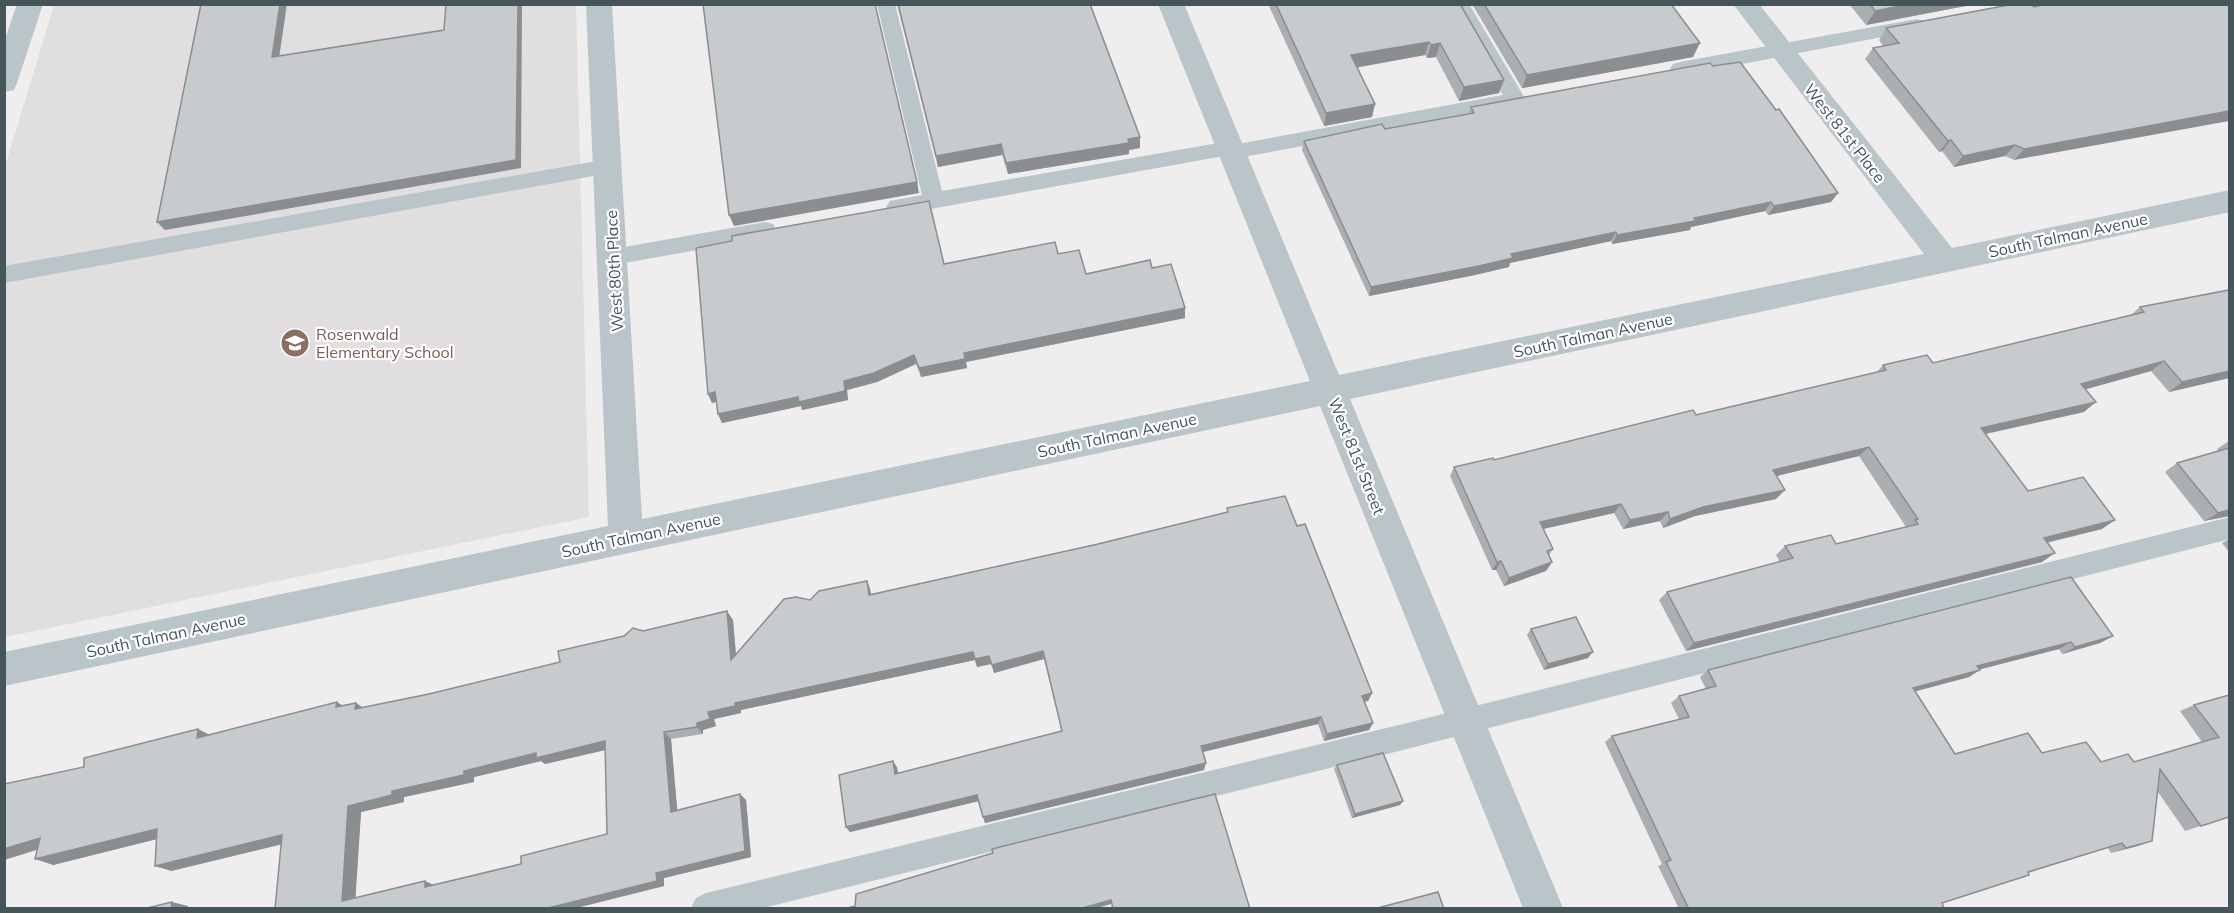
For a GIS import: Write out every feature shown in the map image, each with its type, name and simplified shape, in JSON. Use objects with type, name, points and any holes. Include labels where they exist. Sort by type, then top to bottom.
[{"type":"street","points":[[4,83],[30,4]]},
{"type":"street","name":"West 80th Place","points":[[599,4],[614,257],[626,538]]},
{"type":"street","name":"West 81st Street","points":[[1171,4],[1543,909]]},
{"type":"street","name":"West 81st Place","points":[[1745,4],[1946,261]]},
{"type":"street","name":"South Talman Avenue","points":[[4,669],[2229,201]]},
{"type":"lane","points":[[886,4],[934,201]]},
{"type":"lane","points":[[1459,4],[1516,100]]},
{"type":"lane","points":[[1663,72],[1935,22]]},
{"type":"lane","points":[[876,211],[1539,96]]},
{"type":"lane","points":[[4,275],[608,167]]},
{"type":"lane","points":[[614,257],[783,227]]},
{"type":"lane","points":[[706,909],[1466,721],[2229,528]]},
{"type":"shaded area","name":"Rosenwald Elementary School","points":[[54,5],[576,5],[589,517],[5,637],[4,170]]},
{"type":"building","points":[[201,4],[280,4],[272,57],[444,30],[446,4],[518,4],[516,160],[157,222]]},
{"type":"building","points":[[703,4],[875,4],[917,182],[729,215]]},
{"type":"building","points":[[898,4],[1090,4],[1140,137],[1128,139],[1129,143],[1006,163],[1001,144],[936,156]]},
{"type":"building","points":[[1276,4],[1460,4],[1504,80],[1464,87],[1440,43],[1431,45],[1429,42],[1351,55],[1375,104],[1326,113]]},
{"type":"building","points":[[1484,4],[1671,4],[1700,43],[1527,75]]},
{"type":"building","points":[[1870,4],[1909,4],[1875,11]]},
{"type":"building","points":[[2014,4],[2031,4],[2034,7],[2046,4],[2229,4],[2229,111],[2024,149],[2015,145],[1963,156],[1951,140],[1948,141],[1873,48],[1899,43],[1886,28]]},
{"type":"building","points":[[1740,62],[1776,110],[1779,109],[1838,193],[1774,206],[1771,202],[1694,218],[1695,221],[1617,235],[1616,232],[1511,254],[1513,258],[1479,266],[1371,287],[1304,141],[1382,124],[1385,129],[1474,113],[1471,107],[1710,63],[1713,66]]},
{"type":"building","points":[[929,201],[944,264],[1055,242],[1058,254],[1079,250],[1086,274],[1150,260],[1152,268],[1171,264],[1185,308],[964,353],[965,359],[919,368],[914,355],[874,373],[844,381],[845,391],[799,402],[798,397],[718,414],[715,392],[708,394],[696,248],[732,241],[732,236]]},
{"type":"building","points":[[2229,290],[2229,371],[2182,382],[2164,361],[2081,384],[2096,402],[1981,428],[2028,491],[2083,477],[2115,520],[2044,538],[2055,553],[1694,643],[1667,592],[1793,558],[1785,546],[1831,535],[1836,544],[1918,524],[1915,520],[1918,519],[1869,447],[1773,470],[1785,490],[1703,507],[1670,519],[1668,512],[1630,520],[1621,504],[1540,522],[1553,549],[1547,551],[1552,562],[1509,578],[1501,561],[1497,562],[1454,467],[1493,458],[1494,460],[1693,410],[1696,415],[1886,370],[1883,365],[1927,355],[1933,363],[2144,312],[2140,307]]},
{"type":"building","points":[[2229,448],[2229,510],[2218,513],[2177,463]]},
{"type":"building","points":[[1285,496],[1297,526],[1305,524],[1372,693],[1362,696],[1373,723],[1327,734],[1321,717],[1201,746],[1206,763],[983,817],[977,795],[846,827],[839,775],[893,761],[895,774],[1062,731],[1043,651],[992,665],[989,656],[975,659],[973,652],[735,703],[735,706],[708,712],[710,719],[697,723],[697,727],[664,732],[671,812],[740,794],[745,851],[656,873],[657,881],[544,909],[275,909],[282,835],[155,866],[157,829],[35,859],[40,838],[4,849],[4,784],[84,767],[84,758],[198,729],[197,738],[337,702],[336,707],[356,703],[355,709],[429,694],[560,662],[558,651],[624,636],[633,628],[643,631],[727,611],[731,660],[784,599],[796,597],[810,600],[819,591],[867,581],[869,595],[1098,544],[1228,512],[1227,508]],"holes":[[[605,741],[607,834],[521,856],[521,864],[425,887],[425,881],[342,901],[348,806],[392,795],[392,791],[464,775],[464,771],[536,753],[536,758]]]},
{"type":"building","points":[[2071,577],[2113,636],[2075,647],[2071,642],[1977,666],[1980,670],[1913,688],[1955,754],[2028,733],[2042,753],[2086,742],[2101,762],[2128,754],[2134,762],[2219,737],[2194,705],[2229,695],[2229,817],[2201,826],[2160,769],[2152,841],[2126,848],[2122,843],[2028,872],[2029,875],[1942,903],[1944,908],[1941,909],[1689,909],[1666,862],[1671,860],[1612,736],[1689,717],[1679,696],[1716,686],[1708,670]]},
{"type":"building","points":[[1576,617],[1593,652],[1548,664],[1531,629]]},
{"type":"building","points":[[1383,753],[1403,801],[1355,814],[1337,765]]},
{"type":"building","points":[[1215,794],[1250,909],[1113,909],[1111,900],[1079,909],[844,909],[855,906],[856,894],[993,853],[992,849]]},
{"type":"building","points":[[1438,892],[1444,909],[1374,909]]},
{"type":"building","points":[[172,902],[171,909],[143,909]]},
{"type":"place","name":"Rosenwald Elementary School","points":[[295,343]]}]
